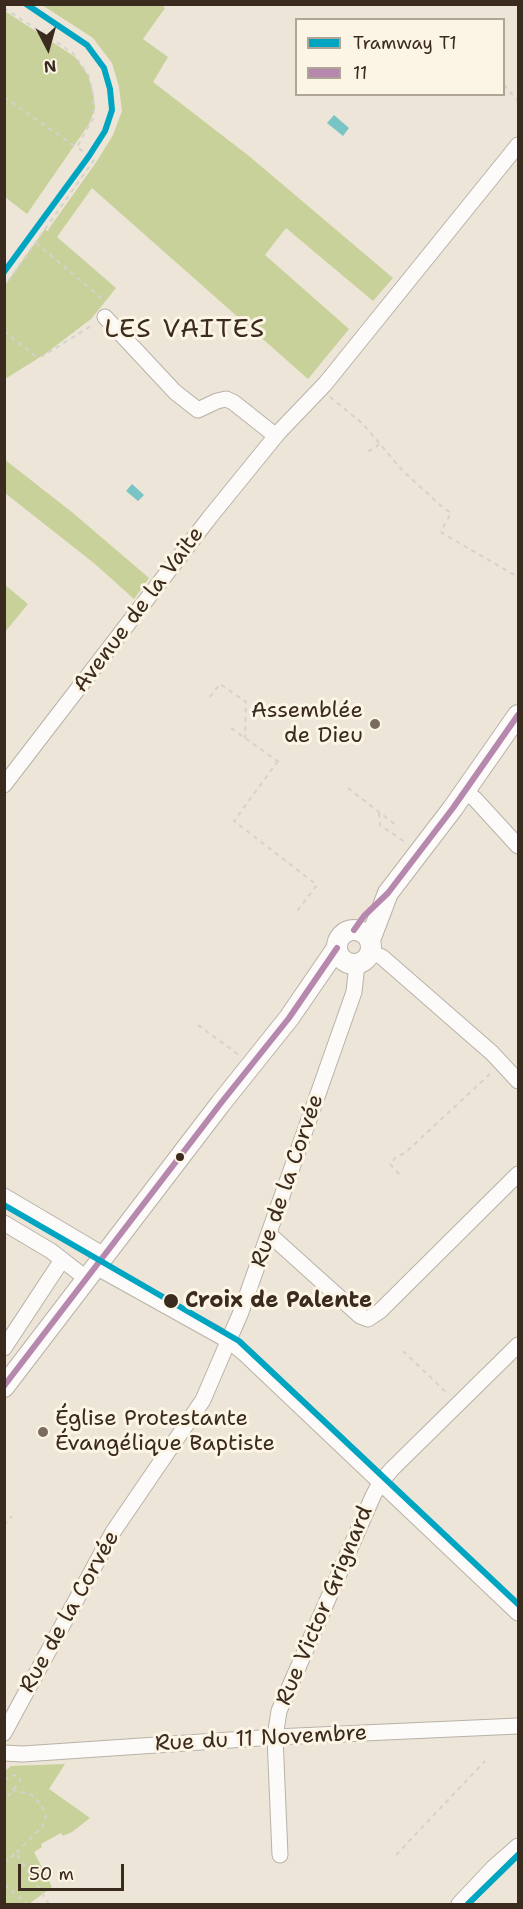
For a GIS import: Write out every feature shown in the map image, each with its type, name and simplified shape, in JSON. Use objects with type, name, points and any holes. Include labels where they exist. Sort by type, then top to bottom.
[{"type":"main road","points":[[289,1018],[323,982],[361,950],[388,893],[519,715]]},
{"type":"main road","points":[[4,1387],[289,1018],[337,948],[340,937],[344,933],[361,950]]},
{"type":"street","name":"Avenue de la Vaite","points":[[4,785],[195,536],[276,436],[320,390],[519,146]]},
{"type":"street","points":[[105,309],[175,392],[198,410],[226,399],[276,436]]},
{"type":"street","points":[[465,791],[476,799],[519,846]]},
{"type":"street","points":[[361,950],[382,957],[502,1063],[519,1081]]},
{"type":"street","name":"Rue de la Corvée","points":[[4,1733],[113,1532],[203,1400],[229,1341],[269,1234],[354,992],[361,950]]},
{"type":"street","points":[[269,1234],[360,1316],[368,1319],[380,1311],[519,1174]]},
{"type":"street","points":[[4,1196],[96,1267],[229,1341],[296,1401],[519,1613]]},
{"type":"street","points":[[4,1223],[62,1260],[96,1267]]},
{"type":"street","points":[[4,1348],[62,1260]]},
{"type":"street","name":"Rue Victor Grignard","points":[[280,1855],[275,1737],[279,1711],[380,1483],[519,1345]]},
{"type":"street","name":"Rue du 11 Novembre","points":[[4,1753],[22,1754],[275,1737],[517,1726]]},
{"type":"street","points":[[459,1905],[519,1846]]},
{"type":"path","points":[[4,8],[72,53],[89,76],[93,94],[93,117],[76,147]]},
{"type":"path","points":[[505,86],[519,101]]},
{"type":"path","points":[[4,97],[94,159],[4,287]]},
{"type":"path","points":[[4,331],[35,356],[48,354],[105,309],[35,243]]},
{"type":"path","points":[[320,390],[363,424],[403,471],[451,513],[442,533],[519,577]]},
{"type":"path","points":[[368,451],[380,443]]},
{"type":"path","points":[[210,697],[220,684],[246,702],[245,738]]},
{"type":"path","points":[[231,728],[279,762],[234,821],[317,885],[297,911]]},
{"type":"path","points":[[348,788],[397,826]]},
{"type":"path","points":[[379,812],[380,825],[407,843]]},
{"type":"path","points":[[198,1025],[234,1052]]},
{"type":"path","points":[[399,1174],[390,1164],[396,1157],[405,1153],[502,1063]]},
{"type":"path","points":[[403,1350],[454,1399]]},
{"type":"path","points":[[4,1525],[12,1516]]},
{"type":"path","points":[[396,1855],[485,1761]]},
{"type":"path","points":[[4,1780],[14,1775],[19,1777],[20,1781],[4,1801]]},
{"type":"path","points":[[4,1863],[42,1827],[46,1815],[42,1806],[30,1794],[12,1790]]},
{"type":"path","points":[[16,1853],[49,1905]]},
{"type":"path","points":[[4,1885],[28,1905]]},
{"type":"green space","points":[[160,4],[165,8],[143,39],[168,57],[153,82],[249,156],[393,278],[373,301],[286,228],[265,255],[349,329],[308,379],[92,188],[57,237],[116,288],[91,319],[45,354],[5,379],[5,285],[45,229],[49,232],[48,230],[97,161],[113,135],[122,111],[119,87],[112,63],[93,38],[42,5]]},
{"type":"green space","points":[[5,11],[75,57],[88,75],[95,108],[89,124],[27,214],[5,197]]},
{"type":"green space","points":[[4,459],[73,513],[149,578],[134,599],[95,564],[5,493]]},
{"type":"green space","points":[[5,585],[28,604],[5,632]]},
{"type":"green space","points":[[65,1764],[49,1789],[90,1818],[72,1832],[63,1836],[61,1833],[41,1844],[42,1847],[34,1852],[52,1887],[29,1904],[5,1904],[5,1771],[11,1766]]},
{"type":"water","points":[[334,115],[349,128],[343,136],[327,123]]},
{"type":"water","points":[[132,484],[144,495],[138,501],[126,491]]},
{"type":"tram line","name":"T1","points":[[4,272],[89,156],[105,131],[112,110],[110,89],[104,68],[87,45],[26,4]]},
{"type":"tram line","name":"T1","points":[[4,1205],[239,1341],[518,1604]]},
{"type":"tram line","name":"T1","points":[[468,1904],[518,1855]]},
{"type":"transit line","name":"11","points":[[354,930],[364,916],[388,893],[453,808],[518,715]]},
{"type":"transit line","name":"11","points":[[4,1386],[289,1018],[337,948]]},
{"type":"place","name":"Assemblée de Dieu","points":[[375,724]]},
{"type":"place","name":"Croix de Palente","points":[[171,1301]]},
{"type":"place","name":"Église Protestante Évangélique Baptiste","points":[[43,1432]]},
{"type":"district","name":"LES VAITES","points":[[185,330]]}]
